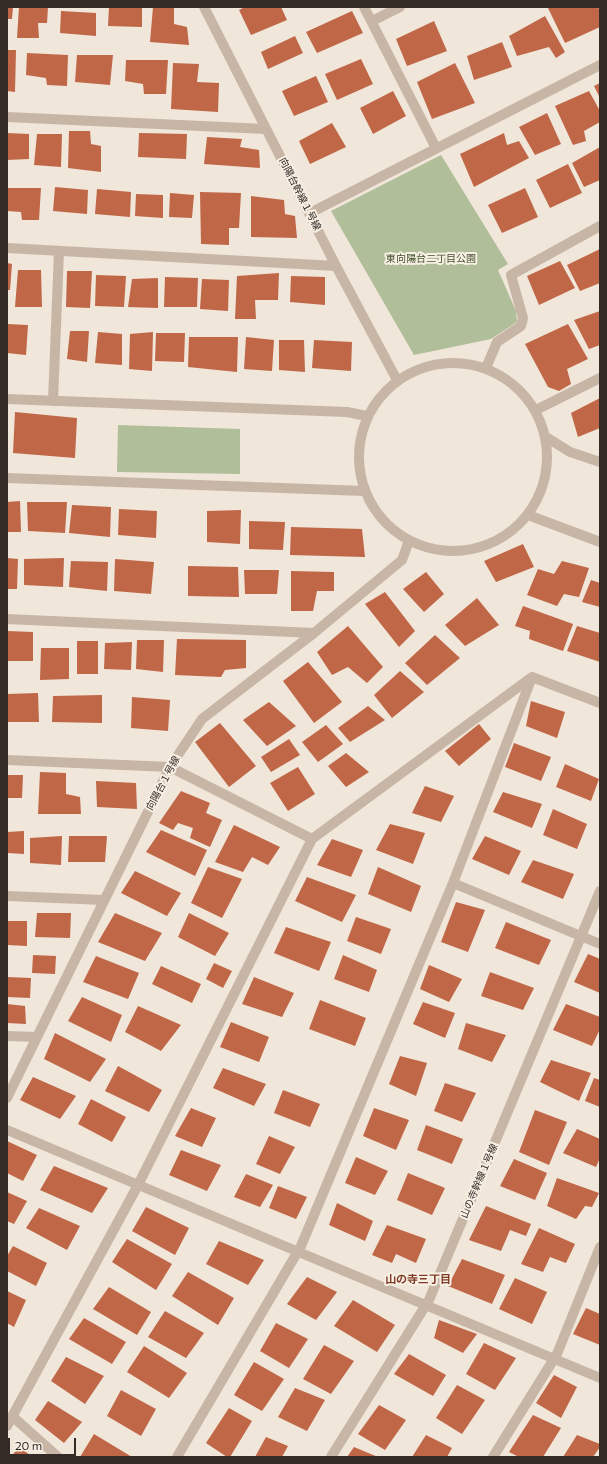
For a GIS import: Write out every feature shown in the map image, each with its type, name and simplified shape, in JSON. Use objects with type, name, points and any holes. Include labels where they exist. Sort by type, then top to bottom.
[{"type":"street","name":"向陽台幹線１号線","points":[[204,7],[336,266],[397,380]]},
{"type":"street","points":[[364,7],[436,148]]},
{"type":"street","points":[[372,21],[400,7]]},
{"type":"street","points":[[310,213],[600,65]]},
{"type":"street","points":[[7,117],[266,129]]},
{"type":"street","points":[[486,368],[497,342],[521,326],[523,318],[511,275],[600,226]]},
{"type":"street","points":[[7,248],[336,266]]},
{"type":"street","points":[[53,401],[59,251]]},
{"type":"street","points":[[464,362],[486,368],[506,378],[523,392],[536,410],[546,437],[548,457],[546,478],[539,498],[528,515],[509,533],[486,546],[460,551],[434,549],[409,541],[390,528],[375,511],[364,491],[358,466],[359,440],[367,416],[380,396],[397,380],[417,369],[440,363],[464,362]]},
{"type":"street","points":[[536,410],[600,378]]},
{"type":"street","points":[[7,399],[347,412],[367,416]]},
{"type":"street","points":[[546,437],[570,452],[600,462]]},
{"type":"street","points":[[7,478],[364,491]]},
{"type":"street","points":[[528,515],[600,542]]},
{"type":"street","name":"向陽台１号線","points":[[7,1098],[170,767],[202,718],[314,633],[402,560],[409,541]]},
{"type":"street","points":[[7,619],[314,633]]},
{"type":"street","points":[[532,677],[600,703]]},
{"type":"street","points":[[7,1426],[138,1184],[312,839],[532,677]]},
{"type":"street","points":[[177,1457],[297,1252],[453,883],[532,677]]},
{"type":"street","points":[[7,760],[170,767],[312,839]]},
{"type":"street","points":[[453,883],[600,944]]},
{"type":"street","name":"山の寺幹線１号線","points":[[332,1457],[425,1305],[600,891]]},
{"type":"street","points":[[7,896],[104,900]]},
{"type":"street","points":[[7,1036],[37,1037]]},
{"type":"street","points":[[7,1130],[600,1378]]},
{"type":"street","points":[[493,1457],[554,1359],[600,1247]]},
{"type":"street","points":[[12,1416],[58,1457]]},
{"type":"green space","name":"東向陽台二丁目公園","points":[[441,155],[508,264],[498,270],[516,311],[517,322],[491,339],[414,355],[331,211]]},
{"type":"green space","points":[[118,425],[240,429],[240,474],[117,472]]},
{"type":"building","points":[[7,7],[13,7],[12,19],[7,19]]},
{"type":"building","points":[[19,7],[48,7],[47,23],[38,23],[39,38],[17,38]]},
{"type":"building","points":[[109,7],[142,7],[142,27],[108,26]]},
{"type":"building","points":[[153,7],[174,7],[174,24],[187,27],[189,45],[150,42]]},
{"type":"building","points":[[245,7],[281,7],[287,20],[251,35],[239,10]]},
{"type":"building","points":[[598,7],[600,12],[600,27],[565,43],[548,8]]},
{"type":"building","points":[[61,11],[96,13],[96,36],[60,33]]},
{"type":"building","points":[[352,11],[363,33],[317,53],[306,32]]},
{"type":"building","points":[[545,16],[565,52],[556,58],[549,47],[517,56],[509,36]]},
{"type":"building","points":[[434,21],[447,51],[407,66],[396,39]]},
{"type":"building","points":[[295,36],[303,53],[268,69],[261,52]]},
{"type":"building","points":[[502,42],[512,67],[474,80],[467,56]]},
{"type":"building","points":[[7,50],[16,50],[15,92],[7,91]]},
{"type":"building","points":[[27,53],[68,55],[67,86],[47,85],[46,78],[26,75]]},
{"type":"building","points":[[77,55],[113,55],[110,85],[75,82]]},
{"type":"building","points":[[361,59],[373,84],[337,100],[325,74]]},
{"type":"building","points":[[126,60],[168,60],[166,94],[144,94],[143,84],[125,81]]},
{"type":"building","points":[[173,63],[199,64],[197,82],[219,83],[218,112],[171,109]]},
{"type":"building","points":[[455,63],[475,103],[432,119],[417,82]]},
{"type":"building","points":[[316,76],[328,102],[294,116],[282,91]]},
{"type":"building","points":[[600,83],[600,98],[594,86]]},
{"type":"building","points":[[393,91],[406,116],[373,134],[360,108]]},
{"type":"building","points":[[589,91],[600,111],[600,122],[584,131],[586,141],[573,145],[555,106]]},
{"type":"building","points":[[547,113],[561,144],[535,155],[519,127]]},
{"type":"building","points":[[332,123],[346,147],[310,164],[299,141]]},
{"type":"building","points":[[69,131],[90,131],[91,144],[101,146],[101,172],[68,168]]},
{"type":"building","points":[[7,133],[29,134],[29,159],[7,160]]},
{"type":"building","points":[[139,133],[187,134],[186,159],[138,157]]},
{"type":"building","points":[[504,133],[507,145],[519,141],[529,158],[474,187],[460,154]]},
{"type":"building","points":[[37,134],[62,134],[61,167],[34,165]]},
{"type":"building","points":[[207,137],[242,139],[240,147],[259,150],[260,168],[204,164]]},
{"type":"building","points":[[600,147],[600,180],[584,187],[572,163]]},
{"type":"building","points":[[568,164],[582,193],[550,208],[536,180]]},
{"type":"building","points":[[55,187],[88,190],[87,214],[53,211]]},
{"type":"building","points":[[7,188],[41,188],[39,220],[22,220],[21,212],[7,211]]},
{"type":"building","points":[[525,188],[538,217],[502,233],[488,205]]},
{"type":"building","points":[[97,189],[131,192],[130,217],[95,214]]},
{"type":"building","points":[[200,192],[241,193],[239,228],[229,228],[229,245],[201,244]]},
{"type":"building","points":[[170,193],[194,195],[192,218],[169,217]]},
{"type":"building","points":[[136,194],[163,195],[163,218],[135,216]]},
{"type":"building","points":[[251,196],[284,200],[285,214],[295,216],[297,238],[251,237]]},
{"type":"building","points":[[600,249],[600,283],[580,291],[567,265]]},
{"type":"building","points":[[560,261],[575,288],[539,305],[527,276]]},
{"type":"building","points":[[7,263],[12,264],[10,290],[7,290]]},
{"type":"building","points":[[18,270],[41,270],[42,307],[15,307]]},
{"type":"building","points":[[67,271],[92,271],[90,308],[66,307]]},
{"type":"building","points":[[279,273],[278,300],[255,300],[256,319],[235,319],[237,276]]},
{"type":"building","points":[[96,275],[126,276],[124,307],[95,306]]},
{"type":"building","points":[[291,276],[325,277],[325,305],[290,302]]},
{"type":"building","points":[[165,277],[198,278],[197,307],[164,307]]},
{"type":"building","points":[[158,278],[158,308],[128,307],[132,279]]},
{"type":"building","points":[[202,279],[229,280],[228,311],[200,309]]},
{"type":"building","points":[[600,311],[600,345],[589,349],[574,320]]},
{"type":"building","points":[[7,324],[28,325],[26,355],[7,353]]},
{"type":"building","points":[[568,324],[588,359],[567,369],[571,384],[559,391],[548,387],[525,344]]},
{"type":"building","points":[[70,331],[89,331],[87,362],[67,359]]},
{"type":"building","points":[[98,332],[122,334],[122,365],[95,363]]},
{"type":"building","points":[[153,332],[152,371],[129,369],[130,334]]},
{"type":"building","points":[[156,333],[185,333],[184,362],[155,361]]},
{"type":"building","points":[[189,337],[238,337],[237,372],[188,367]]},
{"type":"building","points":[[246,337],[274,340],[272,371],[244,369]]},
{"type":"building","points":[[279,340],[304,340],[305,372],[279,370]]},
{"type":"building","points":[[314,340],[352,342],[351,371],[312,368]]},
{"type":"building","points":[[600,398],[600,428],[578,437],[571,413]]},
{"type":"building","points":[[15,412],[77,418],[75,458],[13,453]]},
{"type":"building","points":[[20,501],[21,532],[7,532],[7,502]]},
{"type":"building","points":[[27,502],[67,502],[65,533],[28,531]]},
{"type":"building","points":[[72,505],[111,507],[110,537],[69,533]]},
{"type":"building","points":[[119,509],[157,511],[156,538],[118,535]]},
{"type":"building","points":[[241,510],[240,544],[207,542],[207,511]]},
{"type":"building","points":[[249,521],[285,522],[283,550],[249,549]]},
{"type":"building","points":[[291,527],[362,529],[365,557],[290,555]]},
{"type":"building","points":[[523,544],[534,567],[496,582],[484,561]]},
{"type":"building","points":[[7,558],[18,559],[17,589],[7,589]]},
{"type":"building","points":[[64,558],[63,587],[24,585],[24,559]]},
{"type":"building","points":[[115,559],[154,562],[151,594],[114,591]]},
{"type":"building","points":[[71,561],[108,562],[107,591],[69,587]]},
{"type":"building","points":[[562,561],[589,568],[579,597],[564,594],[557,606],[527,595],[538,569],[554,574]]},
{"type":"building","points":[[188,566],[238,567],[239,597],[188,596]]},
{"type":"building","points":[[244,570],[279,570],[277,594],[245,594]]},
{"type":"building","points":[[291,571],[334,572],[334,591],[317,591],[313,611],[291,611]]},
{"type":"building","points":[[426,572],[444,594],[424,612],[403,589]]},
{"type":"building","points":[[591,580],[600,583],[600,607],[582,602]]},
{"type":"building","points":[[385,592],[415,631],[399,647],[365,604]]},
{"type":"building","points":[[477,598],[499,625],[465,646],[445,625]]},
{"type":"building","points":[[523,606],[573,624],[563,651],[529,639],[530,631],[515,626]]},
{"type":"building","points":[[348,626],[383,667],[367,683],[348,667],[332,675],[317,652]]},
{"type":"building","points":[[577,626],[600,633],[600,662],[567,651]]},
{"type":"building","points":[[7,631],[33,632],[33,661],[7,661]]},
{"type":"building","points":[[435,635],[460,658],[427,685],[405,663]]},
{"type":"building","points":[[177,639],[246,640],[246,668],[225,670],[221,677],[175,675]]},
{"type":"building","points":[[137,640],[164,640],[163,672],[136,669]]},
{"type":"building","points":[[77,641],[98,641],[98,674],[77,674]]},
{"type":"building","points":[[132,642],[131,670],[104,669],[105,643]]},
{"type":"building","points":[[41,648],[69,648],[69,679],[40,680]]},
{"type":"building","points":[[308,662],[342,702],[314,723],[283,681]]},
{"type":"building","points":[[400,671],[424,692],[392,718],[374,695]]},
{"type":"building","points":[[38,693],[39,722],[7,722],[7,694]]},
{"type":"building","points":[[102,695],[102,723],[52,722],[53,696]]},
{"type":"building","points":[[132,697],[170,700],[168,731],[131,728]]},
{"type":"building","points":[[531,701],[565,712],[557,738],[526,726]]},
{"type":"building","points":[[269,702],[296,726],[267,746],[243,720]]},
{"type":"building","points":[[368,706],[385,720],[350,742],[338,728]]},
{"type":"building","points":[[220,723],[256,766],[229,787],[195,742]]},
{"type":"building","points":[[479,724],[491,739],[459,766],[445,751]]},
{"type":"building","points":[[326,725],[343,744],[318,762],[302,742]]},
{"type":"building","points":[[289,739],[300,755],[271,772],[261,757]]},
{"type":"building","points":[[514,743],[551,757],[541,781],[505,767]]},
{"type":"building","points":[[346,753],[369,772],[346,787],[328,766]]},
{"type":"building","points":[[565,764],[599,779],[591,801],[556,787]]},
{"type":"building","points":[[298,767],[315,794],[288,811],[270,783]]},
{"type":"building","points":[[40,772],[66,773],[66,794],[80,797],[81,814],[38,814]]},
{"type":"building","points":[[7,775],[23,775],[22,798],[7,798]]},
{"type":"building","points":[[96,781],[136,783],[137,809],[97,807]]},
{"type":"building","points":[[425,786],[454,796],[441,822],[412,813]]},
{"type":"building","points":[[181,791],[210,803],[206,813],[222,820],[210,847],[190,838],[193,828],[178,823],[173,830],[159,823]]},
{"type":"building","points":[[503,792],[542,804],[532,828],[493,812]]},
{"type":"building","points":[[553,809],[587,824],[577,849],[543,835]]},
{"type":"building","points":[[390,824],[425,833],[413,864],[376,850]]},
{"type":"building","points":[[234,825],[280,847],[268,865],[252,857],[243,872],[215,862]]},
{"type":"building","points":[[161,830],[207,850],[195,876],[146,852]]},
{"type":"building","points":[[24,831],[24,854],[7,853],[7,832]]},
{"type":"building","points":[[62,836],[61,865],[30,863],[30,838]]},
{"type":"building","points":[[69,836],[107,836],[105,862],[68,862]]},
{"type":"building","points":[[485,836],[521,851],[509,875],[472,859]]},
{"type":"building","points":[[332,839],[363,850],[351,877],[317,865]]},
{"type":"building","points":[[533,860],[574,874],[563,899],[521,882]]},
{"type":"building","points":[[208,867],[242,879],[222,918],[191,903]]},
{"type":"building","points":[[378,867],[421,886],[411,912],[368,894]]},
{"type":"building","points":[[135,871],[181,893],[167,916],[121,893]]},
{"type":"building","points":[[307,877],[356,895],[342,922],[295,901]]},
{"type":"building","points":[[456,902],[485,910],[468,952],[441,942]]},
{"type":"building","points":[[37,913],[71,913],[70,938],[35,937]]},
{"type":"building","points":[[115,913],[162,933],[145,961],[98,942]]},
{"type":"building","points":[[189,913],[229,933],[215,956],[178,937]]},
{"type":"building","points":[[356,917],[391,929],[381,954],[347,941]]},
{"type":"building","points":[[7,921],[27,921],[27,946],[7,945]]},
{"type":"building","points":[[506,922],[551,940],[539,965],[495,948]]},
{"type":"building","points":[[286,927],[331,942],[319,971],[274,953]]},
{"type":"building","points":[[588,954],[600,959],[600,993],[574,982]]},
{"type":"building","points":[[33,955],[56,956],[55,974],[32,973]]},
{"type":"building","points":[[343,955],[377,970],[369,992],[334,979]]},
{"type":"building","points":[[96,956],[139,973],[128,999],[83,982]]},
{"type":"building","points":[[214,963],[232,971],[223,988],[206,979]]},
{"type":"building","points":[[429,965],[462,979],[449,1002],[420,989]]},
{"type":"building","points":[[161,966],[201,984],[192,1003],[152,984]]},
{"type":"building","points":[[490,972],[534,988],[523,1010],[481,996]]},
{"type":"building","points":[[7,977],[31,978],[30,998],[7,997]]},
{"type":"building","points":[[254,977],[294,993],[282,1017],[242,1004]]},
{"type":"building","points":[[82,997],[122,1015],[111,1042],[68,1021]]},
{"type":"building","points":[[320,1000],[366,1018],[355,1046],[309,1029]]},
{"type":"building","points":[[423,1002],[455,1013],[445,1038],[413,1024]]},
{"type":"building","points":[[7,1004],[25,1006],[26,1024],[7,1023]]},
{"type":"building","points":[[566,1004],[600,1017],[600,1029],[592,1046],[553,1030]]},
{"type":"building","points":[[138,1006],[181,1025],[161,1051],[125,1032]]},
{"type":"building","points":[[231,1022],[269,1037],[259,1062],[220,1047]]},
{"type":"building","points":[[466,1023],[506,1035],[492,1062],[458,1049]]},
{"type":"building","points":[[55,1033],[106,1059],[90,1082],[44,1059]]},
{"type":"building","points":[[400,1056],[427,1063],[416,1096],[389,1084]]},
{"type":"building","points":[[551,1060],[591,1073],[579,1101],[540,1082]]},
{"type":"building","points":[[118,1066],[162,1090],[149,1112],[105,1091]]},
{"type":"building","points":[[223,1068],[266,1084],[254,1106],[213,1088]]},
{"type":"building","points":[[33,1077],[76,1096],[60,1119],[20,1100]]},
{"type":"building","points":[[594,1078],[600,1080],[600,1107],[585,1101]]},
{"type":"building","points":[[445,1083],[476,1093],[462,1122],[434,1111]]},
{"type":"building","points":[[283,1090],[320,1104],[310,1127],[274,1113]]},
{"type":"building","points":[[91,1099],[126,1117],[112,1142],[78,1124]]},
{"type":"building","points":[[191,1108],[216,1118],[202,1147],[175,1136]]},
{"type":"building","points":[[374,1108],[409,1120],[396,1150],[363,1136]]},
{"type":"building","points":[[535,1110],[567,1122],[549,1165],[519,1152]]},
{"type":"building","points":[[426,1125],[463,1139],[452,1164],[417,1150]]},
{"type":"building","points":[[577,1129],[600,1139],[600,1158],[596,1167],[563,1153]]},
{"type":"building","points":[[269,1136],[295,1147],[280,1174],[256,1164]]},
{"type":"building","points":[[7,1141],[37,1155],[23,1181],[7,1173]]},
{"type":"building","points":[[181,1150],[221,1165],[207,1191],[169,1175]]},
{"type":"building","points":[[356,1157],[388,1171],[375,1195],[345,1183]]},
{"type":"building","points":[[514,1159],[547,1173],[535,1200],[500,1186]]},
{"type":"building","points":[[54,1166],[108,1188],[92,1213],[40,1190]]},
{"type":"building","points":[[408,1173],[445,1188],[432,1215],[397,1200]]},
{"type":"building","points":[[246,1174],[273,1185],[260,1207],[234,1197]]},
{"type":"building","points":[[557,1178],[599,1193],[592,1207],[585,1206],[576,1219],[547,1206]]},
{"type":"building","points":[[278,1186],[307,1197],[296,1219],[269,1208]]},
{"type":"building","points":[[7,1192],[27,1201],[14,1224],[7,1221]]},
{"type":"building","points":[[337,1203],[373,1221],[365,1241],[329,1225]]},
{"type":"building","points":[[486,1206],[531,1224],[526,1236],[510,1230],[501,1251],[469,1240]]},
{"type":"building","points":[[146,1207],[189,1228],[175,1255],[132,1231]]},
{"type":"building","points":[[39,1208],[80,1226],[67,1250],[26,1228]]},
{"type":"building","points":[[387,1225],[426,1239],[416,1263],[396,1254],[392,1263],[372,1255]]},
{"type":"building","points":[[539,1228],[575,1244],[566,1263],[550,1257],[543,1272],[521,1264]]},
{"type":"building","points":[[127,1239],[172,1264],[156,1290],[112,1262]]},
{"type":"building","points":[[219,1241],[264,1260],[248,1285],[206,1264]]},
{"type":"building","points":[[13,1246],[47,1263],[36,1286],[7,1271],[7,1256]]},
{"type":"building","points":[[462,1259],[505,1275],[492,1304],[448,1286]]},
{"type":"building","points":[[188,1272],[234,1298],[218,1325],[172,1296]]},
{"type":"building","points":[[307,1277],[337,1292],[316,1320],[287,1304]]},
{"type":"building","points":[[515,1278],[547,1292],[532,1324],[499,1309]]},
{"type":"building","points":[[109,1287],[151,1312],[137,1335],[93,1309]]},
{"type":"building","points":[[7,1291],[26,1300],[14,1327],[7,1323]]},
{"type":"building","points":[[353,1300],[395,1325],[377,1352],[334,1326]]},
{"type":"building","points":[[586,1308],[600,1314],[600,1345],[573,1334]]},
{"type":"building","points":[[165,1311],[204,1333],[186,1358],[148,1337]]},
{"type":"building","points":[[84,1318],[126,1342],[112,1364],[69,1339]]},
{"type":"building","points":[[439,1320],[477,1334],[463,1353],[434,1338]]},
{"type":"building","points":[[276,1323],[308,1339],[289,1368],[260,1351]]},
{"type":"building","points":[[484,1343],[516,1358],[495,1390],[466,1374]]},
{"type":"building","points":[[324,1345],[354,1361],[331,1394],[303,1379]]},
{"type":"building","points":[[144,1346],[187,1373],[169,1398],[127,1372]]},
{"type":"building","points":[[409,1354],[446,1375],[433,1396],[394,1374]]},
{"type":"building","points":[[66,1357],[104,1376],[85,1404],[51,1381]]},
{"type":"building","points":[[254,1362],[284,1379],[262,1411],[234,1395]]},
{"type":"building","points":[[554,1375],[577,1387],[561,1418],[536,1403]]},
{"type":"building","points":[[457,1385],[485,1400],[462,1434],[436,1418]]},
{"type":"building","points":[[295,1388],[325,1400],[307,1431],[278,1417]]},
{"type":"building","points":[[121,1390],[156,1409],[141,1436],[107,1416]]},
{"type":"building","points":[[48,1401],[82,1422],[64,1443],[35,1420]]},
{"type":"building","points":[[379,1405],[406,1420],[385,1450],[358,1434]]},
{"type":"building","points":[[229,1408],[252,1421],[230,1457],[227,1457],[206,1443]]},
{"type":"building","points":[[533,1415],[561,1428],[543,1457],[519,1457],[509,1452]]},
{"type":"building","points":[[94,1434],[132,1457],[80,1457]]},
{"type":"building","points":[[426,1435],[452,1448],[447,1457],[412,1457]]},
{"type":"building","points":[[577,1435],[600,1444],[600,1447],[593,1457],[563,1457]]},
{"type":"building","points":[[266,1437],[288,1446],[282,1457],[255,1457]]},
{"type":"building","points":[[20,1447],[32,1457],[10,1457]]},
{"type":"building","points":[[354,1447],[378,1457],[347,1457]]},
{"type":"district","name":"山の寺三丁目","points":[[418,1279]]}]
